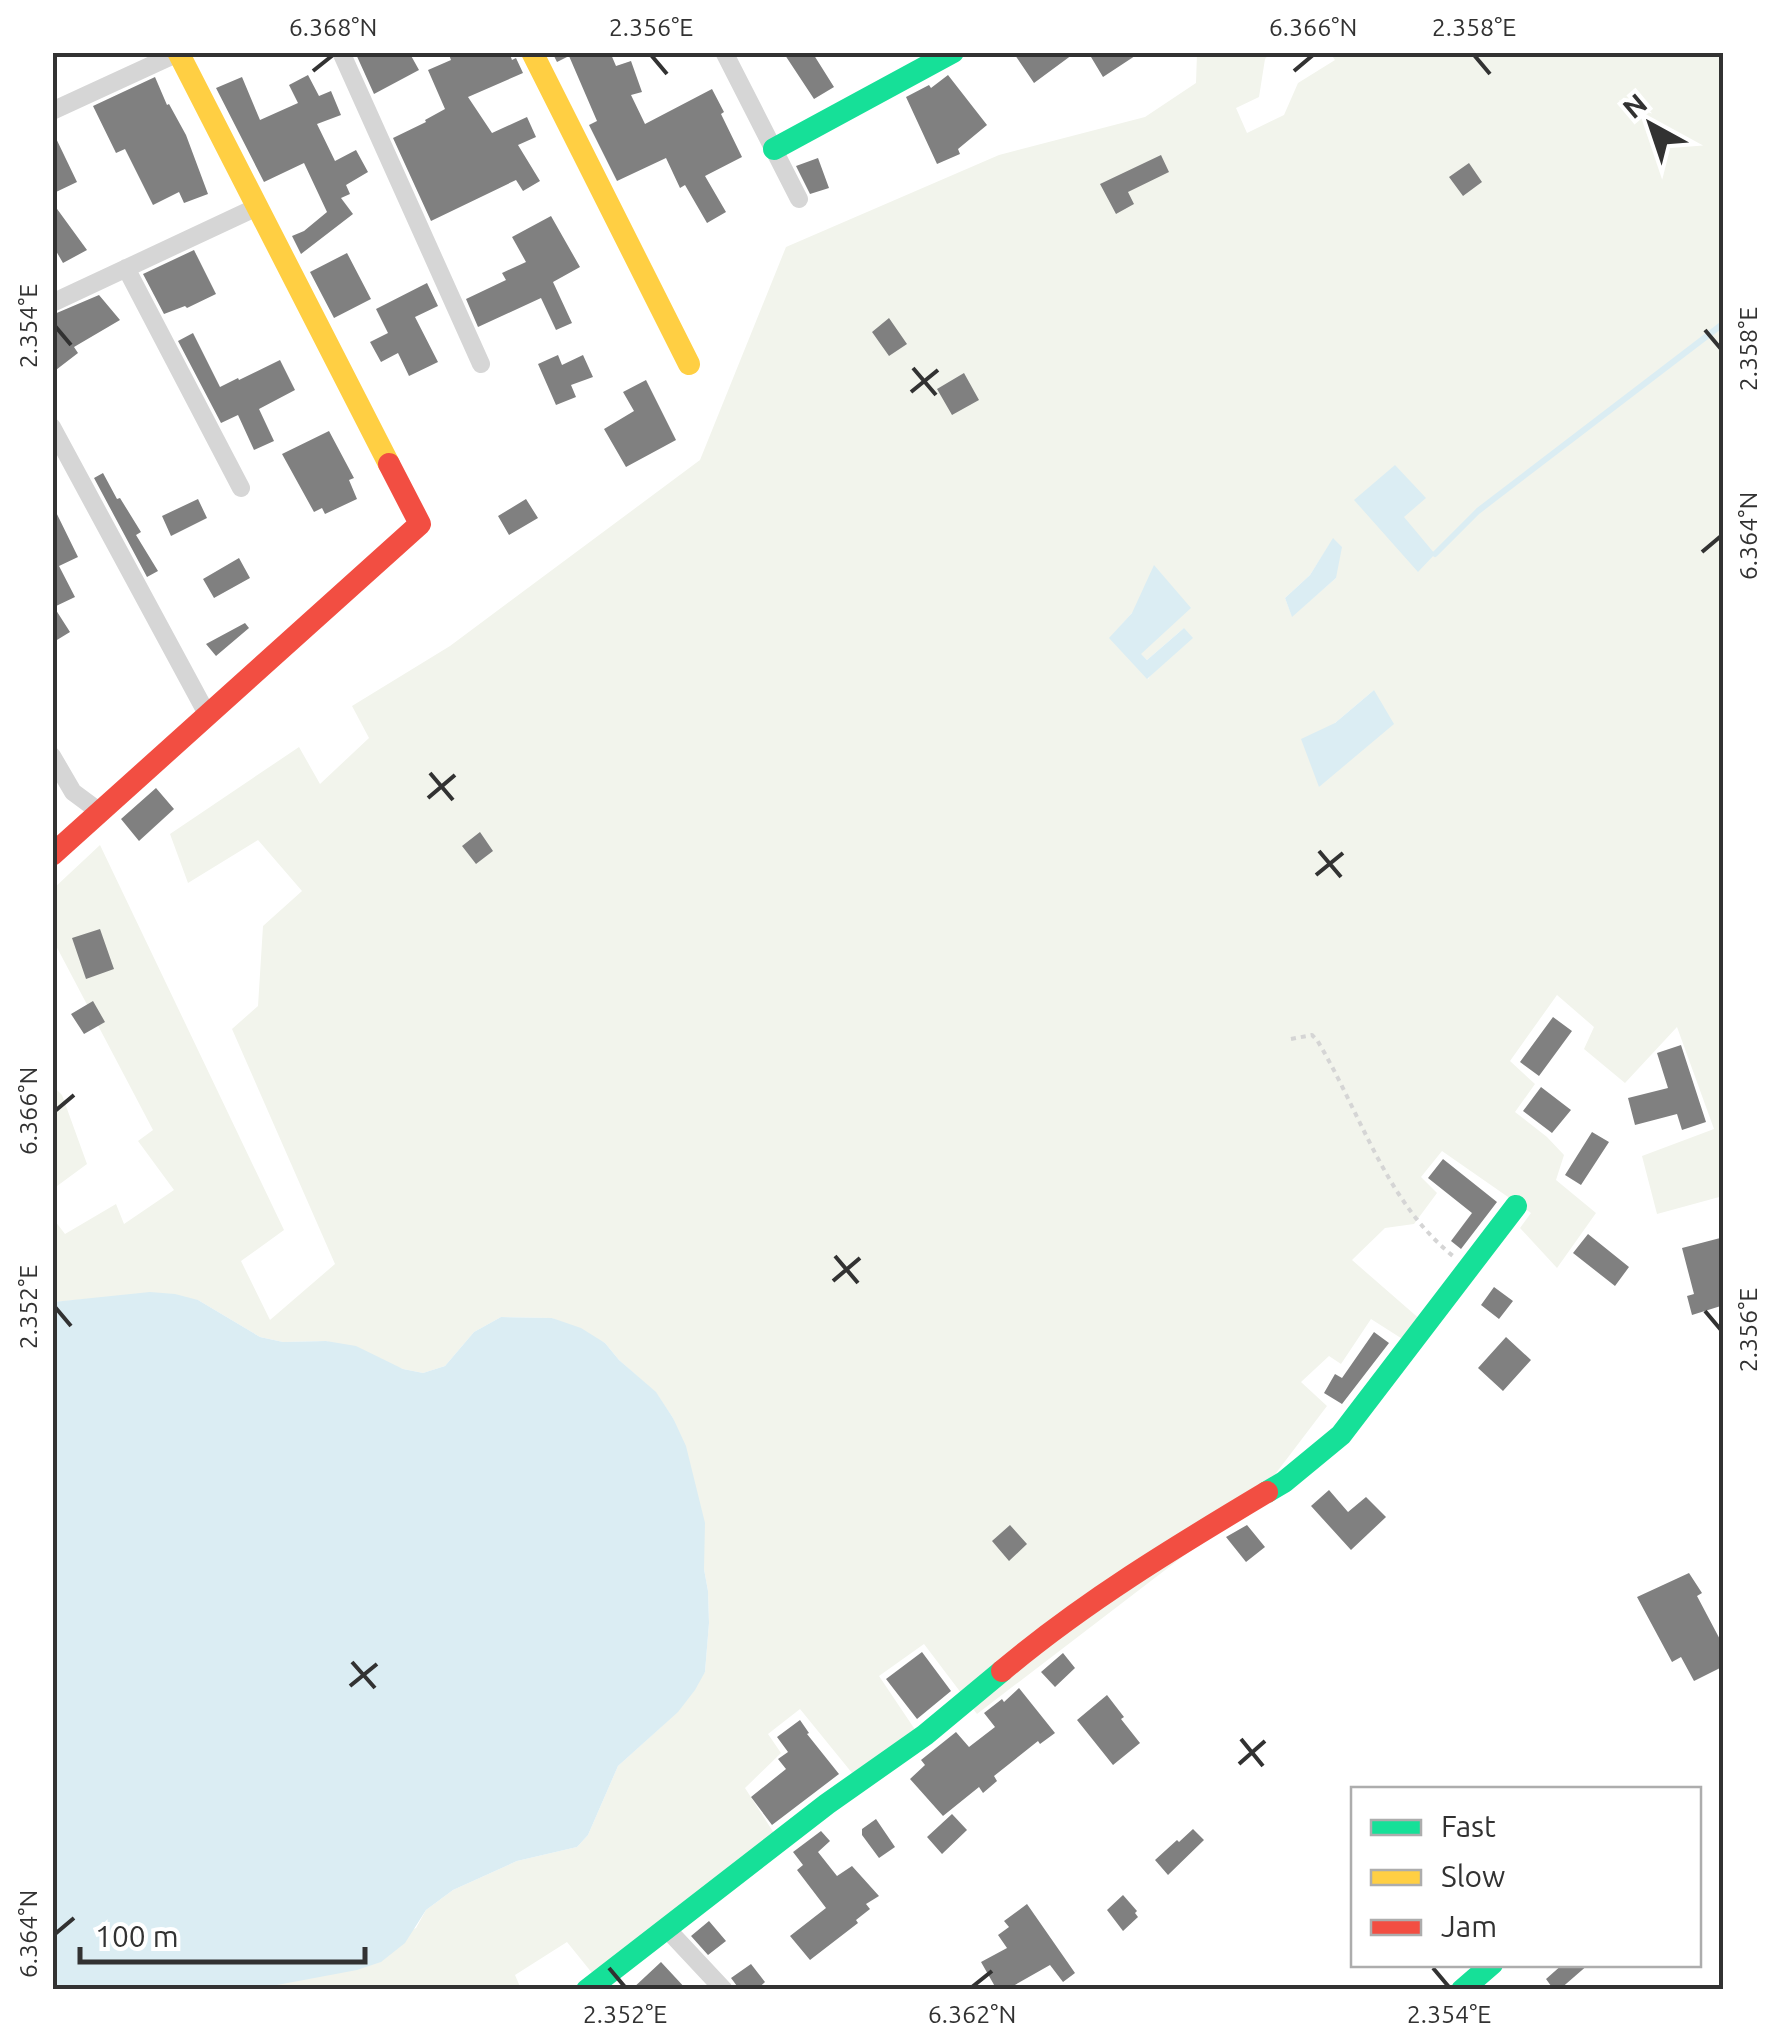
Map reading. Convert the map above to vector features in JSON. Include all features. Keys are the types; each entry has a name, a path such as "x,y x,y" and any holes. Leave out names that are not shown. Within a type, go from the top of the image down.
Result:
{"street":[{"path":"52,111 178,52 420,524 52,854"},
{"path":"341,52 481,364"},
{"path":"532,52 689,364"},
{"path":"724,52 799,199"},
{"path":"774,149 953,52"},
{"path":"52,303 257,207"},
{"path":"126,268 241,488"},
{"path":"52,427 208,714"},
{"path":"52,756 73,792 100,812"},
{"path":"588,1990 827,1804 924,1734 1050,1631 1156,1559 1284,1482 1341,1434 1516,1206"},
{"path":"666,1928 724,1990"},
{"path":"1462,1990 1489,1967"}],"path":[{"path":"1291,1039 1312,1035 1317,1040 1400,1198 1425,1232 1468,1268"}],"shaded area":[{"path":"1197,53 1270,53 1265,59 1259,97 1236,108 1247,133 1284,115 1298,83 1335,60 1330,53 1723,53 1723,1196 1657,1214 1642,1156 1714,1129 1677,1027 1625,1083 1584,1049 1594,1027 1557,995 1510,1061 1535,1084 1515,1112 1564,1155 1556,1180 1596,1213 1557,1268 1520,1228 1531,1213 1442,1151 1421,1177 1437,1193 1414,1224 1385,1228 1352,1260 1422,1321 1404,1340 1371,1319 1341,1364 1329,1356 1301,1382 1327,1406 1254,1502 977,1714 924,1644 879,1676 922,1740 861,1784 800,1709 768,1734 781,1753 745,1788 783,1847 605,1989 567,1942 515,1975 521,1989 265,1989 416,1928 426,1910 453,1890 517,1861 577,1847 588,1835 618,1766 661,1727 705,1672 709,1623 704,1523 673,1418 656,1393 605,1343 552,1318 501,1317 474,1332 445,1366 423,1373 326,1341 283,1342 260,1337 198,1300 126,1296 53,1302 52,1217 65,1234 116,1204 124,1224 174,1190 138,1141 153,1130 53,940 53,889 100,845 284,1230 241,1261 270,1320 335,1264 232,1029 258,1006 263,926 302,891 258,840 188,883 170,834 299,747 320,784 369,738 352,706 450,646 700,460 786,247 999,155 1145,117 1196,83","holes":["1333,539 1336,578 1292,616 1285,598 1310,575","1132,613 1140,654 1147,660 1184,628 1148,679 1110,638","1374,690 1319,787 1335,723"]},
{"path":"1395,465 1426,498 1404,517 1435,554 1418,572 1354,500"},
{"path":"1333,538 1342,547 1336,578 1292,617 1285,598 1310,575"},
{"path":"1154,565 1191,608 1141,654 1147,660 1184,628 1193,638 1147,679 1109,638 1132,613"},
{"path":"1374,690 1394,724 1319,787 1301,739 1335,723"},
{"path":"52,1085 62,1095 87,1164 53,1189"},
{"path":"150,1292 198,1300 260,1337 356,1346 403,1369 423,1373 445,1366 474,1332 501,1317 552,1318 581,1328 605,1343 656,1392 686,1446 705,1523 704,1569 708,1591 705,1672 695,1690 678,1712 618,1766 588,1835 577,1847 517,1861 453,1890 426,1910 405,1943 381,1962 357,1970 265,1989 53,1989 53,1302"}],"building":[{"path":"355,52 409,52 419,70 374,94"},
{"path":"448,52 509,52 512,60 516,58 523,73 468,97 492,133 527,117 536,137 518,145 540,181 523,191 516,180 431,221 393,138 445,109 428,70 451,60"},
{"path":"552,52 610,52 616,66 631,61 642,92 631,95 645,124 712,89 742,157 705,176 726,212 707,223 685,185 680,188 666,158 617,181 589,125 597,121 569,56 557,62"},
{"path":"783,52 812,52 834,87 814,99"},
{"path":"1013,52 1076,52 1034,83"},
{"path":"1088,52 1141,52 1103,77"},
{"path":"308,75 319,96 331,91 341,115 317,124 335,161 356,150 368,172 346,185 350,194 341,198 353,214 301,254 292,236 327,212 304,163 264,182 216,88 242,77 260,120 298,103 289,85"},
{"path":"948,75 987,125 958,149 960,154 937,164 906,97 929,85 931,88"},
{"path":"155,77 186,135 208,194 184,203 179,192 153,205 125,149 116,153 93,106"},
{"path":"52,130 77,182 56,192 52,183"},
{"path":"1161,155 1169,172 1128,192 1134,204 1116,214 1100,184"},
{"path":"818,158 829,188 810,194 796,166"},
{"path":"1469,163 1482,182 1463,196 1449,177"},
{"path":"52,202 87,250 63,263 52,244"},
{"path":"551,216 580,267 553,282 572,323 556,330 541,298 478,327 466,299 506,280 502,273 526,262 512,237"},
{"path":"194,250 216,294 164,314 143,274"},
{"path":"347,253 371,299 334,318 310,272"},
{"path":"427,283 438,306 415,317 438,362 409,376 398,353 381,362 370,342 388,333 376,309"},
{"path":"99,295 120,320 74,347 78,353 52,373 52,315"},
{"path":"889,318 907,344 889,356 872,332"},
{"path":"193,333 220,387 280,360 295,390 259,409 274,441 254,450 238,415 221,423 178,341"},
{"path":"558,355 562,365 583,355 593,377 571,385 576,397 556,405 538,364"},
{"path":"964,373 979,400 952,415 937,389"},
{"path":"646,380 676,440 626,467 604,429 634,411 623,392"},
{"path":"329,431 354,478 349,480 357,499 325,514 322,508 314,512 282,454"},
{"path":"103,473 141,532 136,535 158,571 147,577 94,478"},
{"path":"198,499 207,518 171,536 162,516"},
{"path":"526,499 538,518 509,535 498,516"},
{"path":"52,504 78,557 59,566 75,597 54,607 70,632 52,643"},
{"path":"239,558 250,578 214,598 203,579"},
{"path":"245,623 249,628 216,656 206,644"},
{"path":"156,788 174,809 139,841 121,819"},
{"path":"480,832 493,851 476,864 462,846"},
{"path":"100,929 114,969 86,979 72,938"},
{"path":"93,1001 105,1022 84,1034 71,1014"},
{"path":"1553,1017 1572,1031 1539,1076 1520,1062"},
{"path":"1681,1045 1706,1122 1682,1130 1677,1114 1635,1125 1628,1098 1668,1088 1657,1053"},
{"path":"1541,1087 1571,1110 1552,1133 1523,1111"},
{"path":"1592,1132 1609,1142 1581,1185 1565,1175"},
{"path":"1443,1159 1497,1202 1461,1249 1451,1241 1472,1213 1428,1178"},
{"path":"1588,1234 1629,1267 1615,1286 1573,1253"},
{"path":"1724,1237 1724,1305 1692,1315 1687,1296 1694,1294 1682,1248"},
{"path":"1494,1287 1513,1301 1499,1319 1481,1305"},
{"path":"1374,1332 1389,1343 1342,1404 1324,1393 1335,1374 1342,1378"},
{"path":"1506,1337 1531,1360 1503,1391 1478,1368"},
{"path":"1329,1490 1348,1512 1366,1497 1386,1517 1351,1550 1311,1506"},
{"path":"1010,1525 1027,1544 1009,1561 992,1541"},
{"path":"1247,1525 1265,1547 1246,1562 1226,1537"},
{"path":"1689,1573 1702,1593 1697,1596 1724,1647 1724,1666 1694,1681 1681,1657 1672,1662 1637,1597"},
{"path":"922,1652 951,1691 917,1719 886,1679"},
{"path":"1063,1653 1075,1668 1055,1687 1041,1672"},
{"path":"1019,1688 1055,1733 1040,1744 1038,1741 994,1776 997,1781 983,1793 979,1787 943,1816 910,1779 925,1765 921,1760 956,1732 969,1747 995,1727 984,1713"},
{"path":"1107,1695 1140,1743 1113,1765 1077,1720"},
{"path":"800,1720 839,1774 772,1825 751,1797 786,1769 778,1759 788,1752 777,1737"},
{"path":"952,1814 967,1830 942,1854 927,1837"},
{"path":"876,1819 895,1847 879,1858 862,1835 862,1829"},
{"path":"1193,1829 1204,1840 1168,1875 1155,1860"},
{"path":"821,1831 830,1841 818,1852 837,1876 852,1866 879,1896 866,1904 870,1909 856,1920 858,1923 810,1960 790,1936 826,1908 797,1870 803,1865 793,1852"},
{"path":"1123,1895 1138,1917 1123,1931 1107,1910"},
{"path":"1027,1904 1075,1973 1063,1982 1050,1965 1006,1990 997,1990 981,1962 1007,1948 998,1935 1009,1927 1004,1921"},
{"path":"709,1921 726,1941 708,1955 691,1936"},
{"path":"661,1962 687,1990 631,1990"},
{"path":"751,1964 765,1982 756,1990 740,1990 731,1978"},
{"path":"1560,1967 1586,1967 1559,1990 1554,1990 1546,1979"}],"waterway":[{"path":"1435,554 1478,511 1724,323"}],"traffic: fast":[{"path":"774,149 953,52"},
{"path":"1267,1492 1341,1435 1516,1206"},
{"path":"587,1990 827,1804 925,1735 1002,1671"},
{"path":"1462,1990 1489,1967"}],"traffic: slow":[{"path":"178,52 389,464"},
{"path":"532,52 689,364"}],"traffic: jam":[{"path":"52,855 420,524 389,464"},
{"path":"1002,1671 1098,1599 1267,1492"}]}
